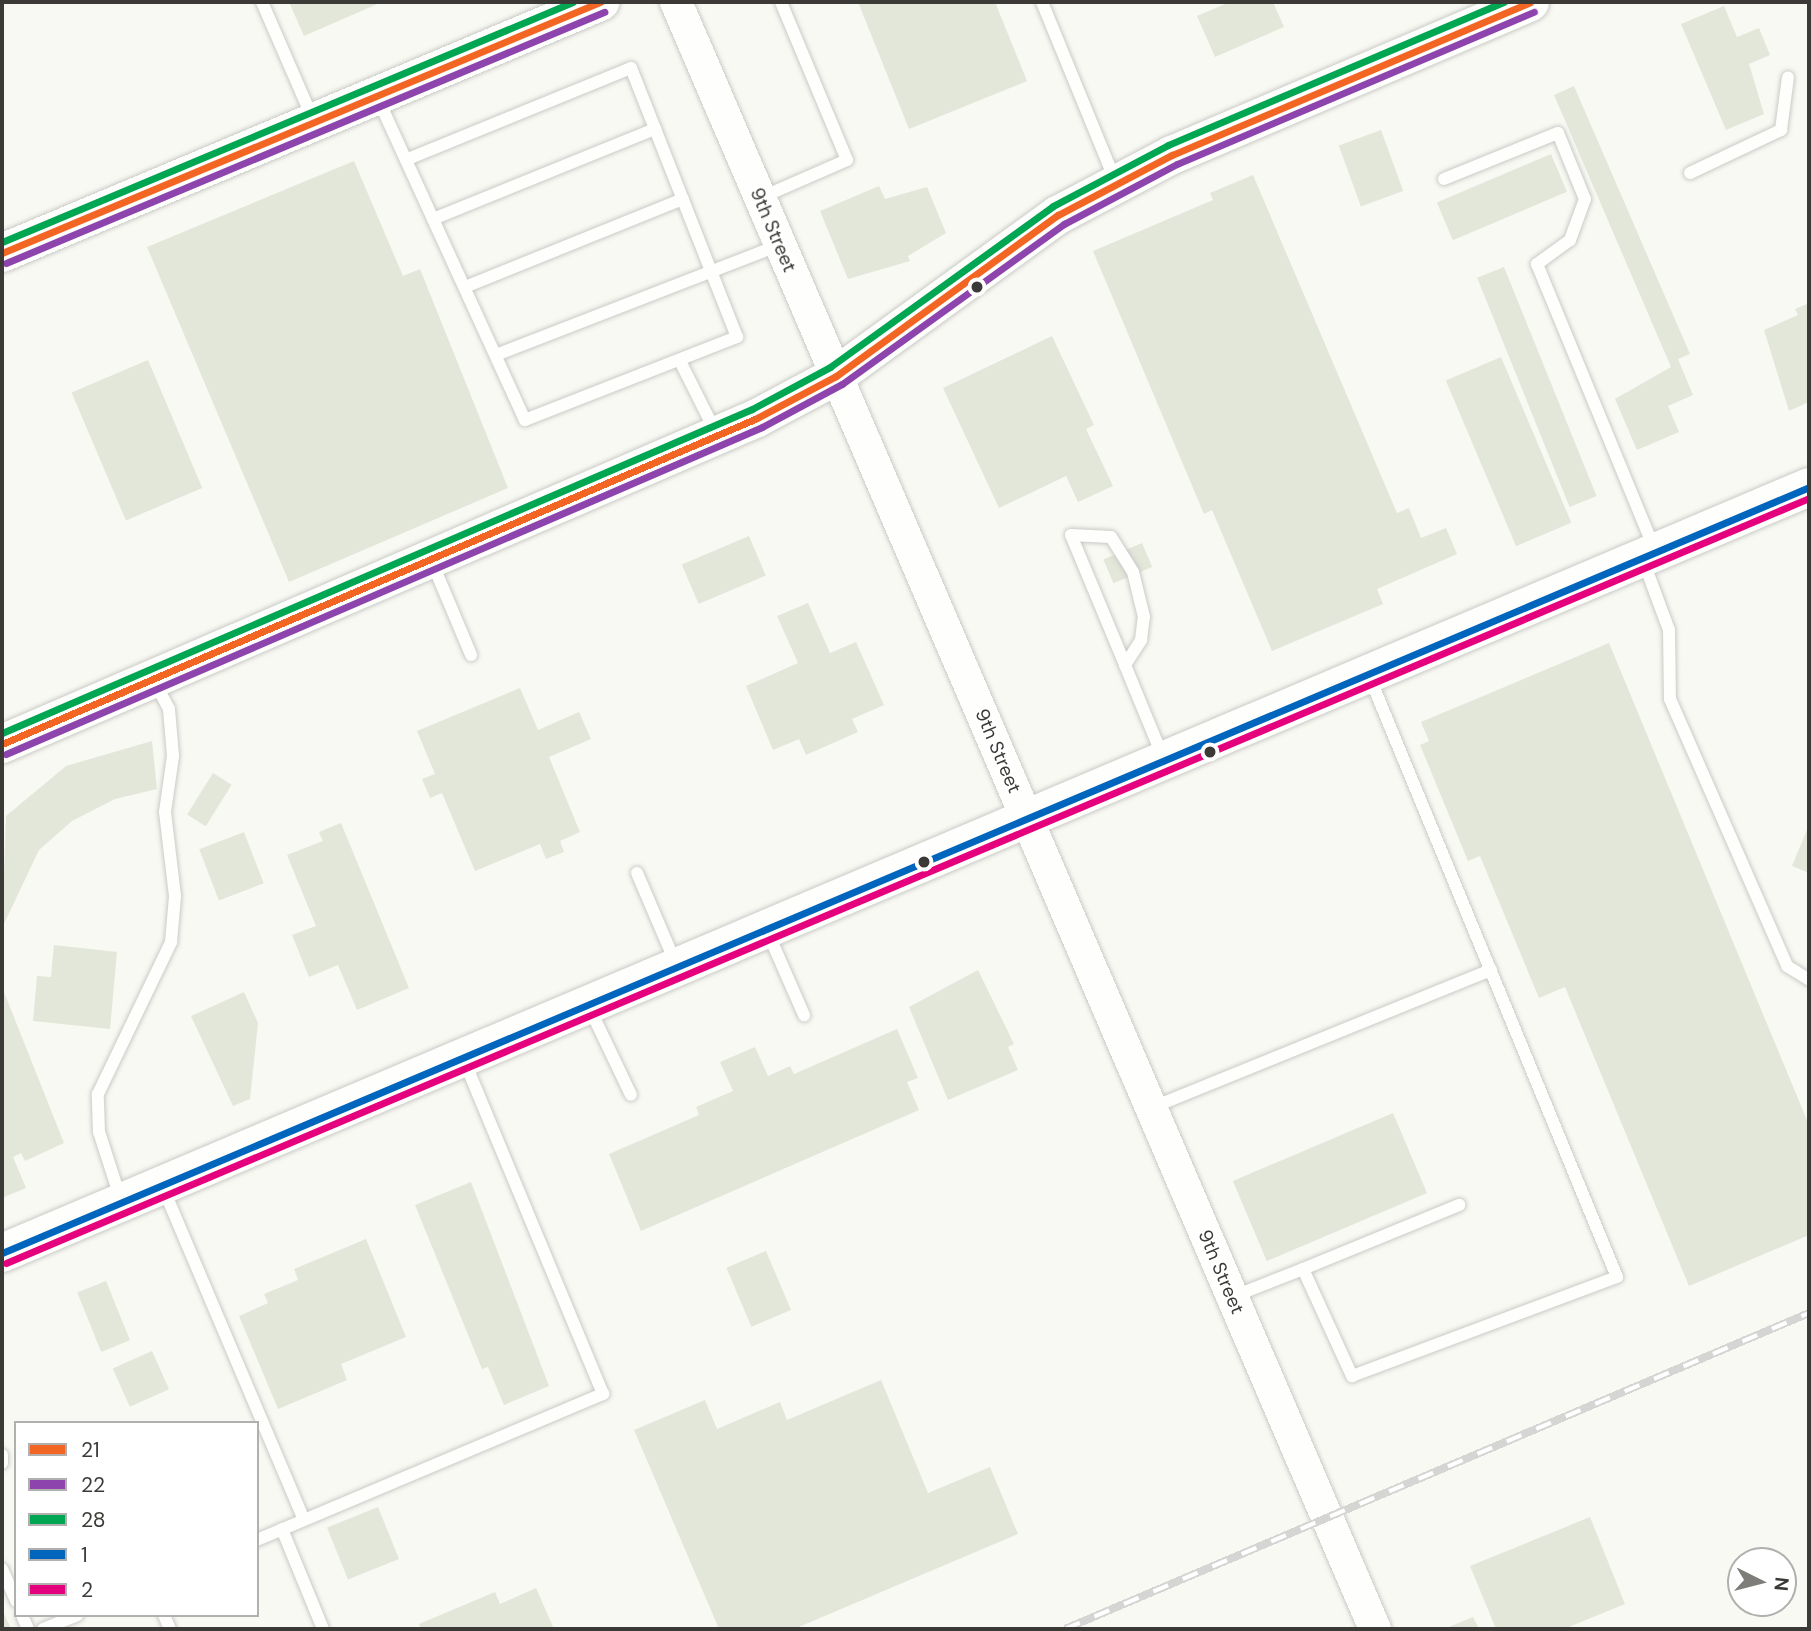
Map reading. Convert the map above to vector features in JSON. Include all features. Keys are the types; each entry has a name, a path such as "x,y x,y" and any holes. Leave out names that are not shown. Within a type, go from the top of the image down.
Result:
{"main road":[{"path":"2,253 600,2"},
{"path":"2,744 717,436 836,376 1058,215 1117,184 1526,3"},
{"path":"2,1253 1809,487"}],"street":[{"name":"9th Street","path":"676,2 1375,1629"}],"lane":[{"path":"262,2 314,122"},
{"path":"760,198 847,160 781,2"},
{"path":"1042,2 1117,184"},
{"path":"376,96 525,420 737,337 631,68 406,160"},
{"path":"1690,173 1781,130 1788,76"},
{"path":"433,219 655,129"},
{"path":"1444,179 1558,133 1585,199 1570,240 1538,264 1649,555 1668,630 1670,699 1787,966 1809,980"},
{"path":"465,287 682,199"},
{"path":"496,355 780,245"},
{"path":"680,361 717,436"},
{"path":"1125,666 1141,640 1144,617 1133,572 1111,537 1071,534 1125,666 1165,760"},
{"path":"432,561 471,655"},
{"path":"1303,1269 1352,1376 1617,1277 1368,674"},
{"path":"122,1203 99,1132 97,1094 171,942 175,896 165,812 173,755 169,709 153,680"},
{"path":"637,873 677,967"},
{"path":"767,929 804,1015"},
{"path":"1151,1108 1491,970"},
{"path":"588,1005 631,1095"},
{"path":"259,1539 603,1394 463,1059"},
{"path":"163,1186 304,1520"},
{"path":"1232,1297 1459,1205"},
{"path":"2,1455 2,1463"},
{"path":"282,1529 323,1629"},
{"path":"2,1569 14,1596"},
{"path":"43,1629 72,1617"}],"building":[{"path":"289,2 382,2 304,36"},
{"path":"858,2 995,2 1027,81 909,129"},
{"path":"1230,2 1273,2 1284,27 1215,57 1197,16"},
{"path":"1724,6 1737,37 1759,28 1770,55 1749,64 1764,114 1726,130 1681,24"},
{"path":"1574,86 1690,354 1678,359 1693,395 1668,406 1679,432 1637,450 1615,399 1671,367 1554,95"},
{"path":"1381,130 1403,191 1361,206 1339,145"},
{"path":"1551,154 1567,192 1453,240 1437,202"},
{"path":"354,161 403,276 420,269 508,488 289,582 147,247"},
{"path":"1253,175 1397,513 1409,508 1421,538 1446,528 1457,554 1377,589 1383,604 1272,651 1212,510 1204,514 1093,251 1213,200 1210,193"},
{"path":"879,186 885,199 927,187 946,233 908,256 910,261 848,279 820,211"},
{"path":"1504,267 1597,496 1570,507 1477,278"},
{"path":"1809,303 1809,402 1789,411 1764,330 1798,315 1795,309"},
{"path":"1052,336 1094,425 1086,429 1113,486 1078,502 1066,476 999,508 943,388"},
{"path":"1501,357 1571,523 1516,546 1446,380"},
{"path":"148,360 202,488 126,520 72,392"},
{"path":"749,536 766,576 699,604 682,565"},
{"path":"1142,543 1152,567 1113,583 1103,559"},
{"path":"808,603 830,653 856,642 884,705 852,719 858,732 806,755 799,739 773,750 746,686 798,663 777,616"},
{"path":"1609,643 1809,1125 1809,1235 1689,1286 1565,987 1539,998 1480,856 1468,861 1420,745 1429,741 1421,722"},
{"path":"520,688 538,730 579,712 591,739 549,757 580,832 560,841 564,852 546,859 540,844 475,871 442,793 430,798 422,779 435,774 417,731"},
{"path":"152,741 157,789 115,799 72,821 39,850 2,928 6,816 66,766"},
{"path":"213,773 232,785 206,826 187,815"},
{"path":"341,823 409,988 357,1010 338,965 309,977 292,935 316,926 287,855 323,841 319,832"},
{"path":"1809,825 1809,873 1792,866"},
{"path":"244,832 264,883 219,901 199,849"},
{"path":"54,945 117,952 110,1029 33,1021 37,976 51,977"},
{"path":"978,970 1014,1044 1008,1047 1018,1070 948,1100 909,1007"},
{"path":"2,987 64,1143 25,1161 21,1153 13,1157 26,1188 2,1198"},
{"path":"244,992 258,1023 250,1099 233,1106 191,1016"},
{"path":"897,1029 918,1078 907,1082 919,1110 641,1231 609,1154 699,1115 696,1107 733,1091 720,1062 755,1047 768,1076 790,1066 794,1074"},
{"path":"1393,1113 1427,1193 1267,1261 1233,1181"},
{"path":"471,1182 549,1386 504,1405 488,1367 482,1369 415,1205"},
{"path":"366,1239 406,1337 341,1364 347,1380 278,1409 239,1316 268,1303 264,1294 298,1280 294,1269"},
{"path":"766,1251 791,1310 751,1327 726,1268"},
{"path":"106,1281 130,1340 101,1352 77,1293"},
{"path":"152,1351 169,1389 130,1407 113,1368"},
{"path":"881,1380 928,1493 990,1467 1018,1534 794,1629 719,1629 634,1430 705,1400 717,1429 780,1402 787,1420"},
{"path":"378,1507 399,1559 348,1580 327,1528"},
{"path":"1590,1517 1625,1604 1564,1629 1496,1629 1470,1566"},
{"path":"536,1588 554,1629 421,1629 419,1624 495,1592 500,1604"},
{"path":"2,1609 11,1629 2,1629"},
{"path":"1473,1617 1479,1629 1444,1629"}],"railway":[{"path":"1065,1629 1809,1313"}],"transit line":[{"name":"28","path":"2,242 573,2"},
{"name":"21","path":"2,253 600,2"},
{"name":"28","path":"2,733 752,409 830,367 1053,206 1168,145 1504,2"},
{"name":"21","path":"2,744 757,418 836,376 1058,215 1172,155 1530,2"},
{"name":"22","path":"6,263 604,12"},
{"name":"22","path":"6,754 762,427 842,384 1064,224 1177,164 1534,12"},
{"name":"1","path":"2,1253 1809,487"},
{"name":"2","path":"6,1263 1809,498"}]}
